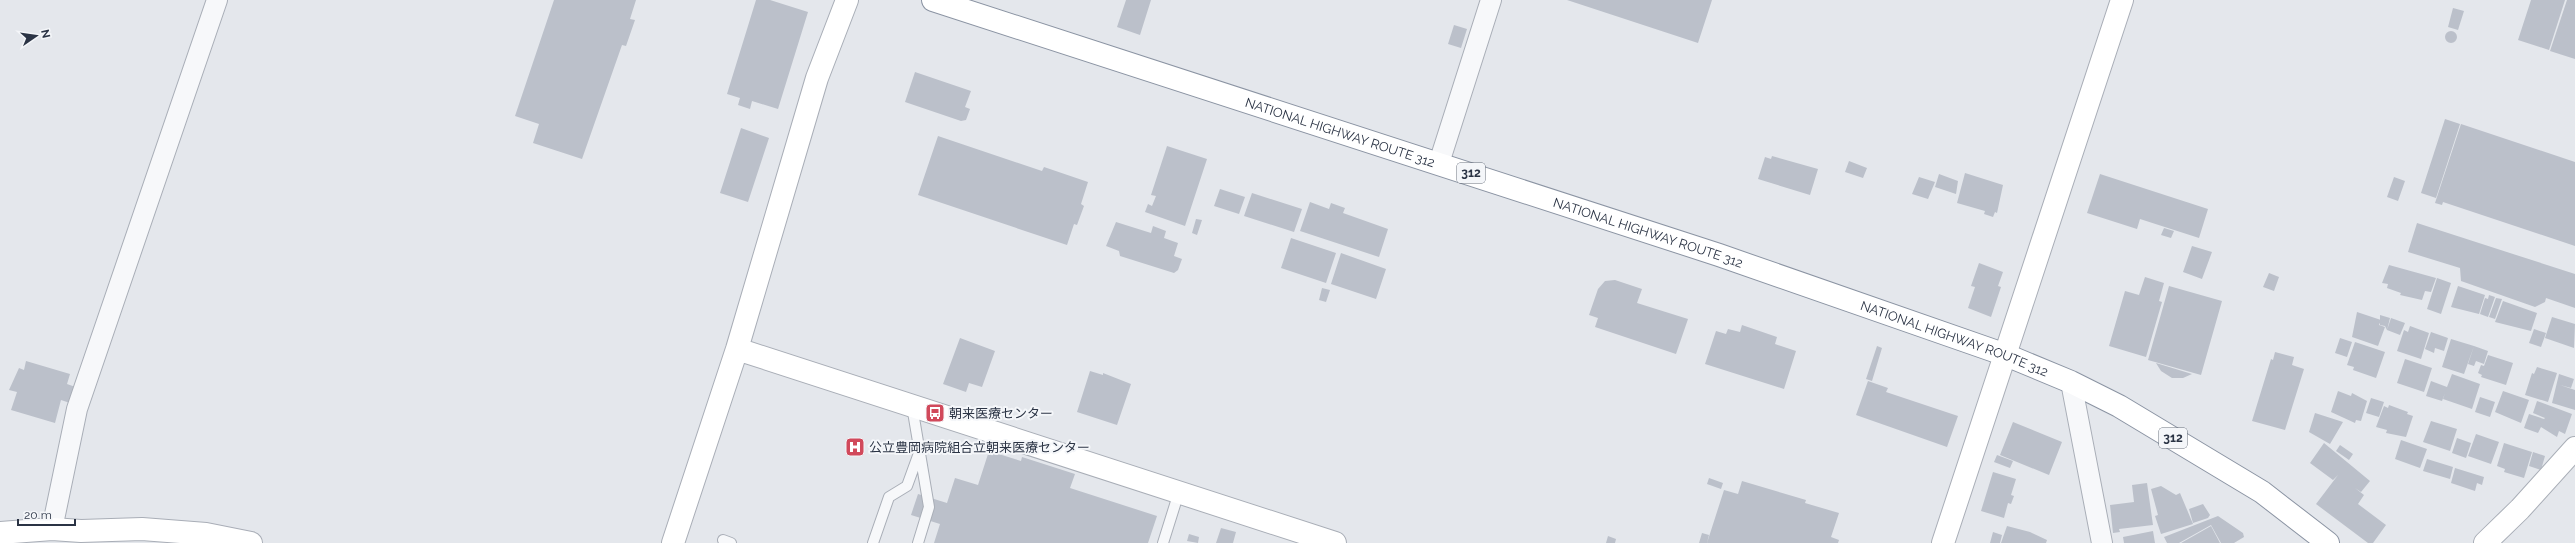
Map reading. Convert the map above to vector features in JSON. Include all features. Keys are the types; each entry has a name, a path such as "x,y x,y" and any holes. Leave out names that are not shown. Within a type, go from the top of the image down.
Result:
{"main road":[{"path":"673,543 737,349 817,78 847,0"},
{"name":"NATIONAL HIGHWAY ROUTE 312","path":"933,0 1712,253 2006,355 2071,382 2119,406 2262,492 2328,543"},
{"path":"1943,543 2122,0"},
{"path":"737,349 1335,543"},
{"path":"2485,543 2520,509 2575,448"},
{"path":"7,536 52,529 81,531 142,529 206,534 251,543"}],"street":[{"path":"52,529 77,410 217,0"},
{"path":"1438,163 1491,0"},
{"path":"2071,382 2102,543"}],"lane":[{"path":"912,406 929,507 918,543"},
{"path":"873,543 890,496 907,486 920,451"},
{"path":"1163,543 1179,492"}],"building":[{"path":"554,0 636,0 630,19 635,20 626,46 622,45 582,159 533,143 539,124 515,116"},
{"path":"756,0 770,0 808,12 778,109 752,101 750,109 738,105 740,98 727,94"},
{"path":"1126,0 1151,0 1140,35 1117,27"},
{"path":"1567,0 1712,0 1698,43"},
{"path":"2531,0 2565,0 2549,50 2518,40"},
{"path":"2567,0 2575,0 2575,59 2550,51"},
{"path":"2453,8 2464,11 2458,30 2448,27"},
{"path":"1454,25 1467,29 1461,48 1448,44"},
{"path":"2449,31 2453,31 2457,37 2453,43 2449,43 2445,39 2445,35"},
{"path":"915,72 971,91 965,107 970,109 966,120 961,121 905,102"},
{"path":"2445,119 2460,124 2436,198 2421,193"},
{"path":"2461,124 2575,162 2575,246 2443,202 2442,205 2435,203"},
{"path":"741,128 769,138 748,202 720,193"},
{"path":"938,136 1042,171 1044,167 1088,182 1081,204 1084,206 1077,225 1074,224 1067,245 918,195"},
{"path":"1167,146 1207,159 1185,226 1145,212 1148,204 1152,206 1156,196 1151,195"},
{"path":"1772,156 1818,169 1810,195 1758,179 1765,157 1771,159"},
{"path":"1849,161 1867,168 1863,178 1845,172"},
{"path":"1965,173 2003,185 1997,213 1995,212 1993,217 1984,214 1985,211 1957,203"},
{"path":"1939,174 1958,181 1956,194 1935,187"},
{"path":"2100,174 2208,209 2199,238 2140,219 2137,229 2087,213"},
{"path":"1919,177 1935,182 1928,199 1912,194"},
{"path":"2394,177 2405,181 2398,201 2387,197"},
{"path":"1220,189 1245,197 1239,214 1214,206"},
{"path":"1252,193 1302,209 1294,232 1244,216"},
{"path":"1310,202 1329,209 1331,203 1345,208 1343,213 1388,229 1379,257 1300,231"},
{"path":"1196,219 1202,220 1197,235 1192,233"},
{"path":"1116,222 1151,233 1153,226 1166,231 1164,238 1178,243 1174,256 1182,259 1178,270 1174,273 1120,256 1119,251 1106,246"},
{"path":"2417,223 2575,274 2575,308 2546,298 2545,302 2535,307 2461,281 2460,268 2408,252"},
{"path":"2164,228 2174,231 2171,238 2161,235"},
{"path":"1291,238 1336,253 1326,283 1281,268"},
{"path":"2192,246 2212,252 2202,279 2183,272"},
{"path":"1341,253 1386,269 1376,299 1331,284"},
{"path":"1979,263 2003,272 1998,286 2001,287 1991,317 1968,308 1975,287 1971,286"},
{"path":"2389,265 2436,278 2431,292 2425,291 2422,300 2400,295 2401,293 2387,288 2388,284 2382,283"},
{"path":"2269,273 2279,277 2274,291 2263,287"},
{"path":"2145,277 2164,283 2159,301 2162,302 2146,357 2109,346 2125,291 2139,295"},
{"path":"2437,278 2451,283 2441,314 2427,309"},
{"path":"1615,280 1642,289 1637,303 1688,319 1676,354 1595,327 1598,318 1589,315 1598,289 1605,281"},
{"path":"2169,286 2222,301 2201,375 2148,360"},
{"path":"2458,286 2485,295 2479,314 2451,307"},
{"path":"1322,288 1330,290 1326,302 1319,300"},
{"path":"2489,295 2495,297 2488,317 2480,314 2485,298 2488,299"},
{"path":"2496,298 2502,299 2495,319 2489,317"},
{"path":"2503,301 2537,313 2531,331 2495,322"},
{"path":"2357,312 2381,320 2379,325 2385,327 2378,346 2352,337"},
{"path":"2380,315 2390,318 2387,330 2385,326 2380,325"},
{"path":"2552,317 2575,324 2574,348 2545,338"},
{"path":"2391,318 2405,323 2400,335 2387,330"},
{"path":"1742,325 1777,337 1775,344 1796,351 1784,389 1705,364 1716,331 1726,334 1728,329 1740,332"},
{"path":"2410,326 2429,333 2421,359 2397,351 2404,330 2408,332"},
{"path":"2534,329 2546,333 2541,347 2529,343"},
{"path":"2431,332 2448,338 2444,351 2435,348 2434,353 2425,349"},
{"path":"960,338 995,351 982,387 969,383 966,392 943,384"},
{"path":"2340,338 2352,342 2347,357 2335,353"},
{"path":"2451,339 2474,346 2464,374 2442,367"},
{"path":"2355,342 2385,352 2376,378 2353,370 2354,367 2347,365"},
{"path":"1877,346 1882,348 1872,381 1866,379"},
{"path":"2474,346 2488,351 2484,364 2476,361 2474,366 2468,364"},
{"path":"2275,352 2294,357 2292,365 2304,369 2285,430 2252,421 2271,359 2273,360"},
{"path":"2488,355 2513,363 2506,385 2481,377 2482,375 2478,373 2481,365 2484,366"},
{"path":"2405,359 2432,368 2424,392 2397,383"},
{"path":"26,361 70,374 67,384 81,389 76,405 61,400 55,423 11,410 17,392 9,390 19,368 24,370"},
{"path":"2156,363 2192,374 2183,378 2172,378 2161,371"},
{"path":"2537,367 2557,373 2548,402 2525,395 2532,373 2534,374"},
{"path":"1090,371 1103,375 1103,373 1131,384 1117,425 1077,412"},
{"path":"2452,374 2480,384 2472,409 2443,399 2445,393 2442,401 2426,396 2431,381 2447,387"},
{"path":"2559,374 2574,379 2571,388 2560,385 2575,390 2575,410 2552,403"},
{"path":"1868,381 1888,388 1886,392 1958,416 1947,447 1856,415"},
{"path":"2338,391 2351,396 2352,393 2367,401 2361,421 2356,420 2355,423 2331,412"},
{"path":"2503,391 2529,400 2521,423 2495,412"},
{"path":"2480,397 2495,402 2490,417 2475,412"},
{"path":"2371,398 2384,402 2379,417 2366,413"},
{"path":"2537,401 2572,414 2565,434 2559,431 2557,437 2541,427 2538,433 2524,428 2529,414 2544,419 2545,418 2533,413"},
{"path":"2389,405 2408,412 2407,414 2413,416 2406,437 2386,433 2387,430 2376,427 2384,406 2388,408"},
{"path":"2315,413 2343,422 2330,444 2309,432"},
{"path":"2431,421 2457,429 2450,451 2423,442"},
{"path":"2013,422 2062,442 2049,475 2000,455"},
{"path":"2476,434 2499,442 2491,464 2468,456"},
{"path":"2457,438 2471,443 2466,458 2452,453"},
{"path":"2401,440 2427,449 2420,468 2395,459"},
{"path":"2324,443 2370,481 2361,492 2355,488 2364,495 2358,504 2386,525 2373,543 2368,543 2316,504 2338,475 2333,480 2310,463"},
{"path":"2504,443 2532,452 2524,478 2504,472 2505,469 2497,466"},
{"path":"2340,445 2353,454 2349,460 2336,451"},
{"path":"989,451 1021,461 1022,457 1075,474 1070,488 1157,516 1148,543 934,543 940,524 911,515 918,494 947,503 955,478 978,485"},
{"path":"2533,452 2545,456 2541,470 2529,466"},
{"path":"1997,455 2013,461 2010,468 1994,462"},
{"path":"2427,459 2453,467 2450,479 2423,471"},
{"path":"2455,468 2484,477 2482,485 2477,483 2475,491 2451,483"},
{"path":"1993,472 2016,479 2011,495 2014,496 2011,504 2008,503 2004,518 1981,511"},
{"path":"1709,478 1723,483 1721,489 1707,484"},
{"path":"1742,481 1806,500 1805,503 1839,513 1831,537 1839,540 1838,543 1707,543 1724,490 1738,494"},
{"path":"2147,483 2153,525 2119,529 2120,532 2113,533 2110,505 2134,502 2132,485"},
{"path":"2161,486 2176,495 2180,493 2193,524 2161,534 2155,516 2158,515 2151,489"},
{"path":"2203,504 2210,515 2208,518 2193,523 2189,509"},
{"path":"2218,516 2243,533 2244,537 2234,543 2221,543 2211,525 2179,543 2167,543 2164,537"},
{"path":"2007,526 2030,532 2047,540 2046,543 2001,543"},
{"path":"2211,526 2220,543 2181,543"},
{"path":"1221,528 1236,532 1233,543 1216,543"},
{"path":"2153,531 2155,543 2124,543 2123,537"},
{"path":"1993,532 2002,535 2000,543 1990,543"},
{"path":"1702,533 1709,535 1707,543 1699,543"},
{"path":"1189,534 1199,537 1198,543 1187,541"},
{"path":"1608,536 1616,539 1615,543 1606,543"}],"place":[{"name":"朝来医療センター","path":"935,413"},
{"name":"公立豊岡病院組合立朝来医療センター","path":"855,447"}]}
